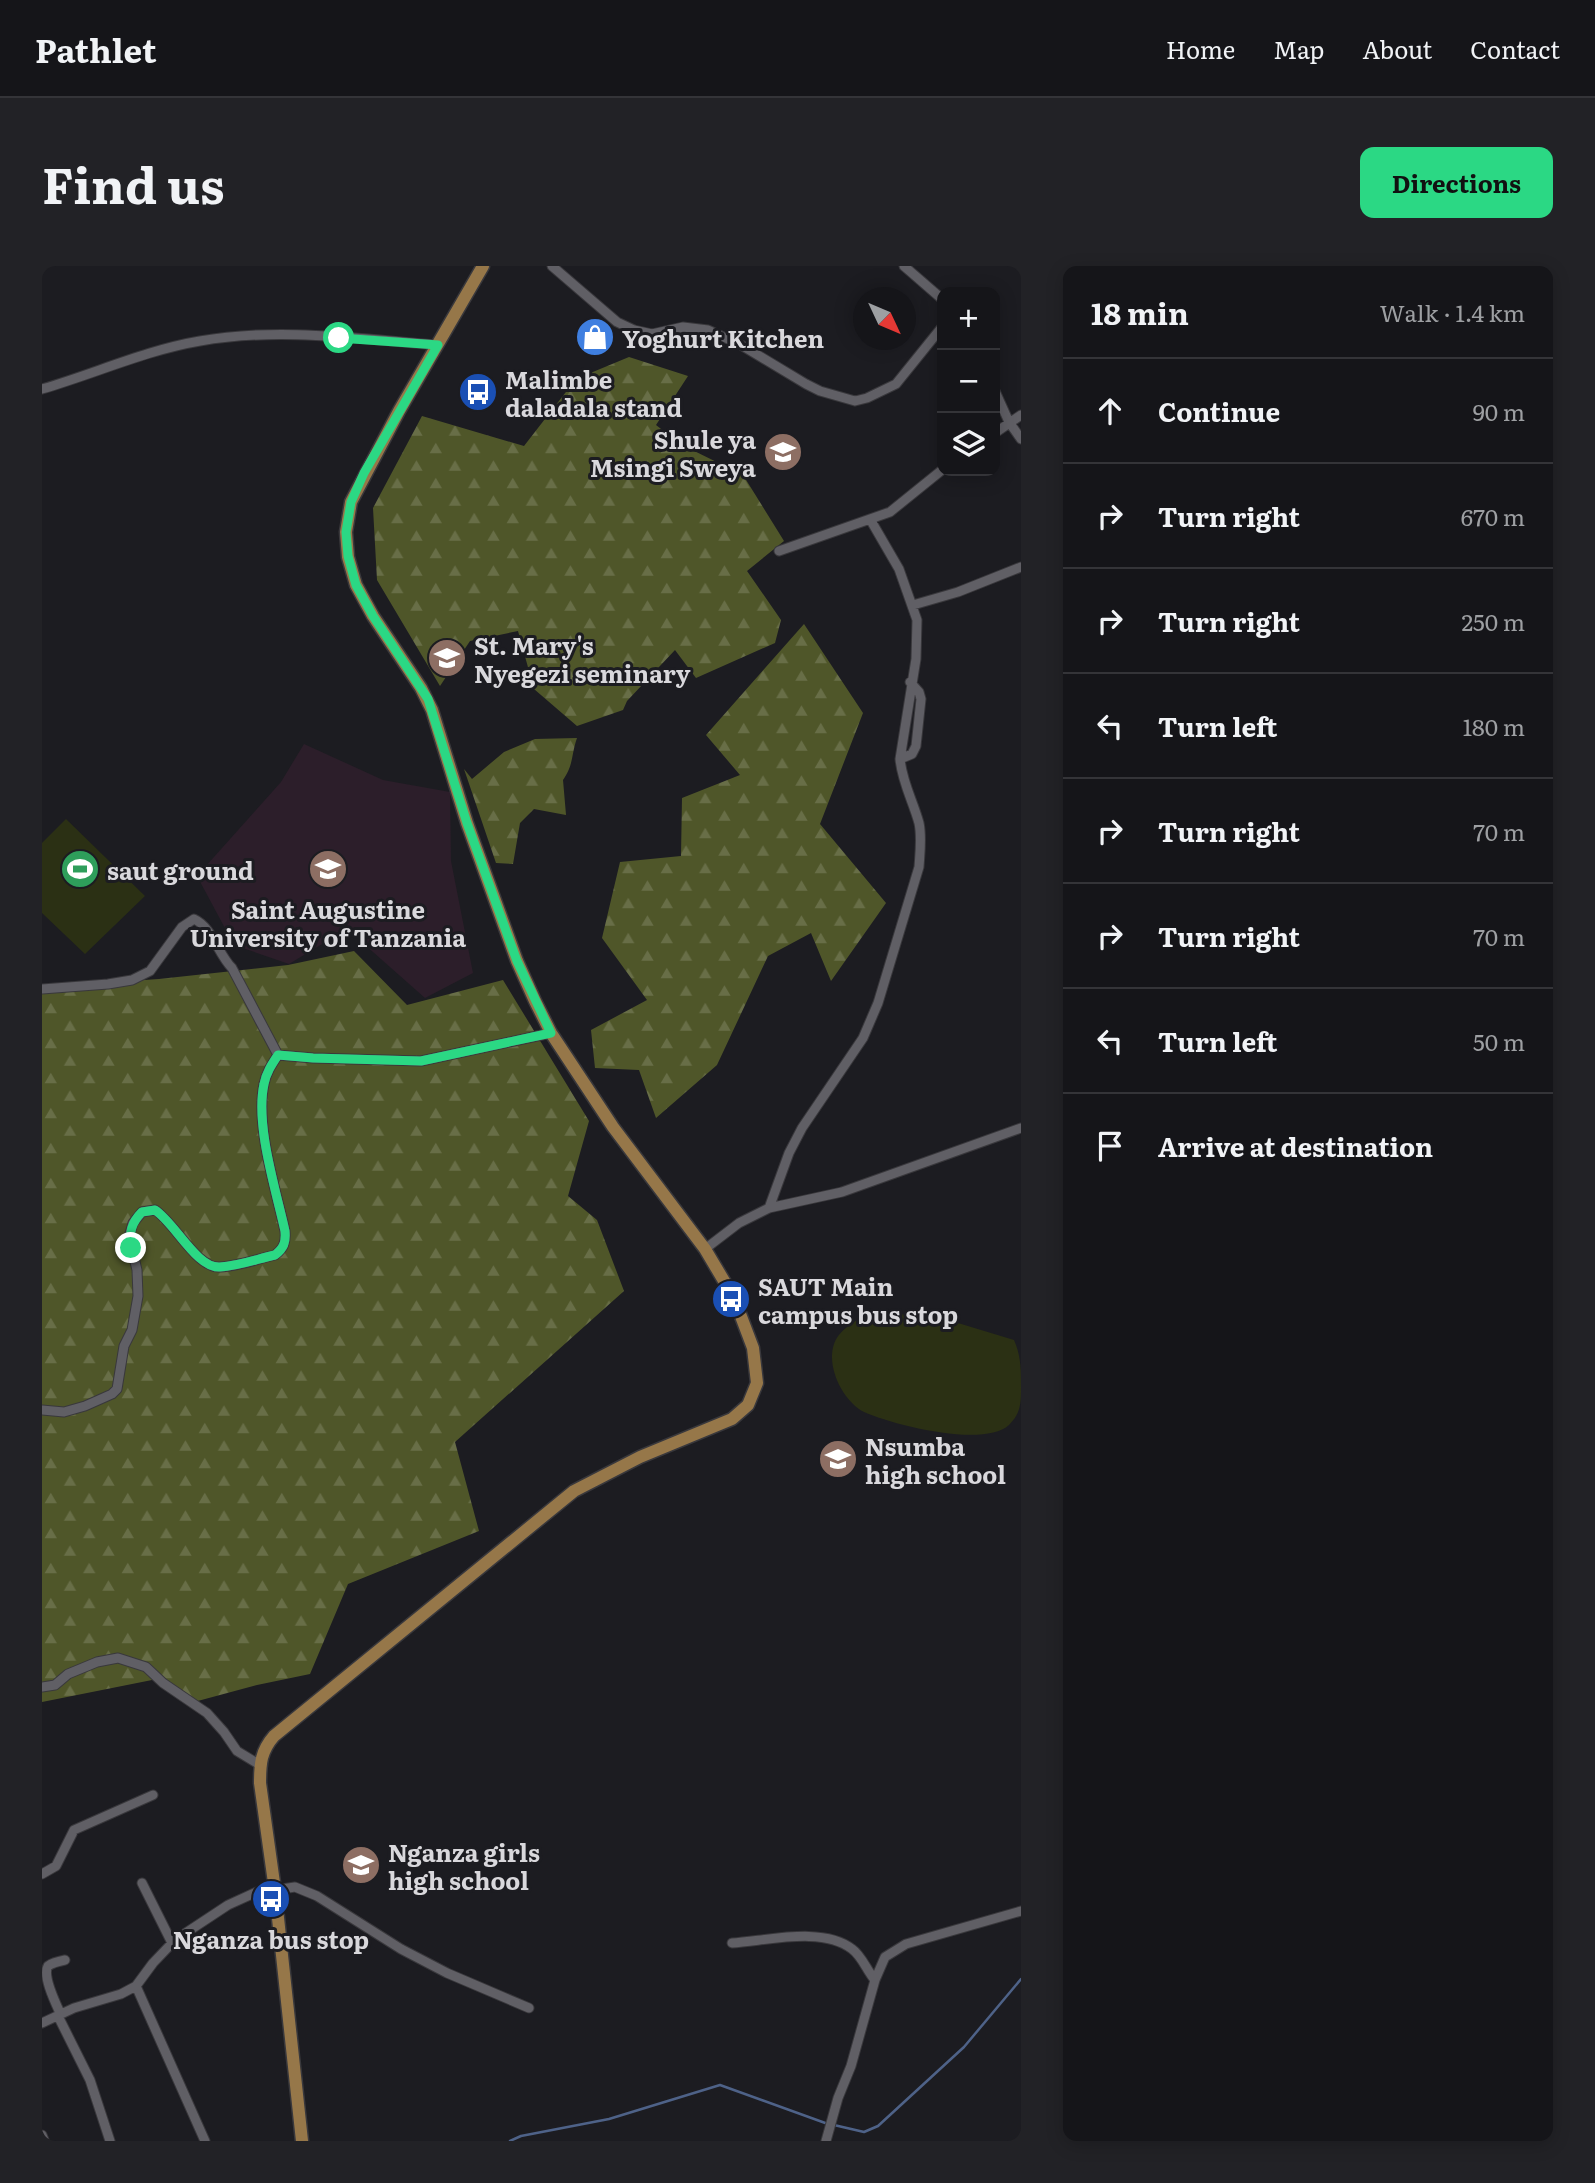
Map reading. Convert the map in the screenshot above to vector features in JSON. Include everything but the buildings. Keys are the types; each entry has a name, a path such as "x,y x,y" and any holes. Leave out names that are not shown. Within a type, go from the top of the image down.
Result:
{"main road":[{"path":"302,2141 260,1765 265,1746 574,1491 640,1457 721,1425 741,1414 754,1395 757,1384 753,1348 740,1311 705,1249 612,1127 551,1033 517,961 467,823 428,699 373,616 356,585 348,556 346,532 351,502 387,432 483,266"}],"street":[{"path":"552,266 617,322 634,330 652,334 683,327 708,330 741,345 806,384 855,401 896,384 937,333"},
{"path":"904,266 937,295"},
{"path":"42,389 164,349 252,334 438,345"},
{"path":"1000,402 1021,439"},
{"path":"1000,429 1021,415"},
{"path":"779,551 890,512 937,474"},
{"path":"881,537 881,529 890,512"},
{"path":"769,1208 785,1162 802,1128 863,1038 878,1003 919,867 919,823 901,771 900,759 918,637 917,620 899,569 870,519"},
{"path":"913,605 958,592 1021,567"},
{"path":"900,759 908,758 915,751 921,699 911,682"},
{"path":"902,743 917,727"},
{"path":"42,989 132,980 150,971 182,927 194,919 204,926 232,968 278,1055"},
{"path":"278,1055 421,1061 551,1033"},
{"path":"42,1410 64,1412 94,1402 117,1389 124,1346 132,1330 138,1296 137,1270 129,1237 133,1223 142,1212 155,1210 166,1216 199,1258 218,1268 275,1255 282,1249 286,1241 285,1231 265,1137 261,1103 269,1068 278,1055"},
{"path":"705,1249 739,1223 769,1208 842,1192 1021,1128"},
{"path":"42,1687 55,1685 68,1674 97,1662 118,1658 146,1667 163,1683 207,1713 237,1751 260,1765"},
{"path":"42,1874 56,1866 74,1830 153,1795"},
{"path":"142,1883 172,1943"},
{"path":"42,2023 136,1986 172,1943 228,1905 274,1887 295,1888 317,1896 401,1949 447,1973 529,2008"},
{"path":"826,2141 875,1980 885,1956 906,1944 1021,1911"},
{"path":"732,1943 783,1936 808,1936 836,1942 855,1951 875,1980"},
{"path":"65,1960 49,1965 45,1979 90,2080 110,2141"},
{"path":"136,1986 205,2141"},
{"path":"42,2135 44,2140"}],"shaded area":[{"name":"Saint Augustine University of Tanzania","path":"304,744 383,780 450,792 451,861 473,973 425,998 347,929 289,964 234,945 197,876 281,782"}],"green space":[{"path":"629,357 688,376 656,425 680,444 743,475 784,541 747,571 781,620 775,643 696,678 675,650 627,701 623,710 577,726 534,689 518,631 470,641 440,686 377,580 373,508 422,416 524,446 576,379"},
{"path":"804,624 863,713 820,824 886,903 831,981 811,933 768,956 717,1065 656,1118 639,1070 595,1068 591,1030 647,1000 602,938 620,862 681,856 682,798 740,775 706,735"},
{"path":"577,738 571,764 563,780 566,815 534,809 520,823 513,864 496,863 464,769 472,779 504,752 535,739"},
{"name":"saut ground","path":"66,819 145,896 85,954 42,913 42,843"},
{"path":"354,951 407,1005 503,980 589,1121 568,1196 597,1220 624,1291 455,1442 479,1531 348,1584 310,1674 194,1702 157,1679 42,1702 42,987 159,979 288,965"},
{"path":"875,1310 958,1323 1014,1340 1020,1363 1021,1393 1020,1408 1013,1421 997,1432 960,1434 895,1423 856,1407 843,1392 834,1373 832,1353 841,1333"}],"waterway":[{"path":"834,2125 864,2132 878,2126 964,2047 1021,1979"},
{"path":"510,2141 521,2136 609,2119 720,2085 828,2124"}],"place":[{"name":"Yoghurt Kitchen","path":"595,337"},
{"name":"Malimbe daladala stand","path":"478,392"},
{"name":"Shule ya Msingi Sweya","path":"783,452"},
{"name":"St. Mary's Nyegezi seminary","path":"447,658"},
{"name":"saut ground","path":"80,869"},
{"name":"Saint Augustine University of Tanzania","path":"328,869"},
{"name":"SAUT Main campus bus stop","path":"731,1299"},
{"name":"Nsumba high school","path":"838,1459"},
{"name":"Nganza girls high school","path":"361,1865"},
{"name":"Nganza bus stop","path":"271,1899"}],"route":[{"path":"131,1248 129,1237 133,1223 142,1212 155,1210 166,1216 199,1258 208,1265 218,1268 275,1255 282,1249 286,1241 285,1231 265,1137 261,1103 269,1068 278,1055 421,1061 551,1033 517,961 467,823 428,699 373,616 356,585 348,556 346,532 351,502 364,473 438,345 339,338"}]}
